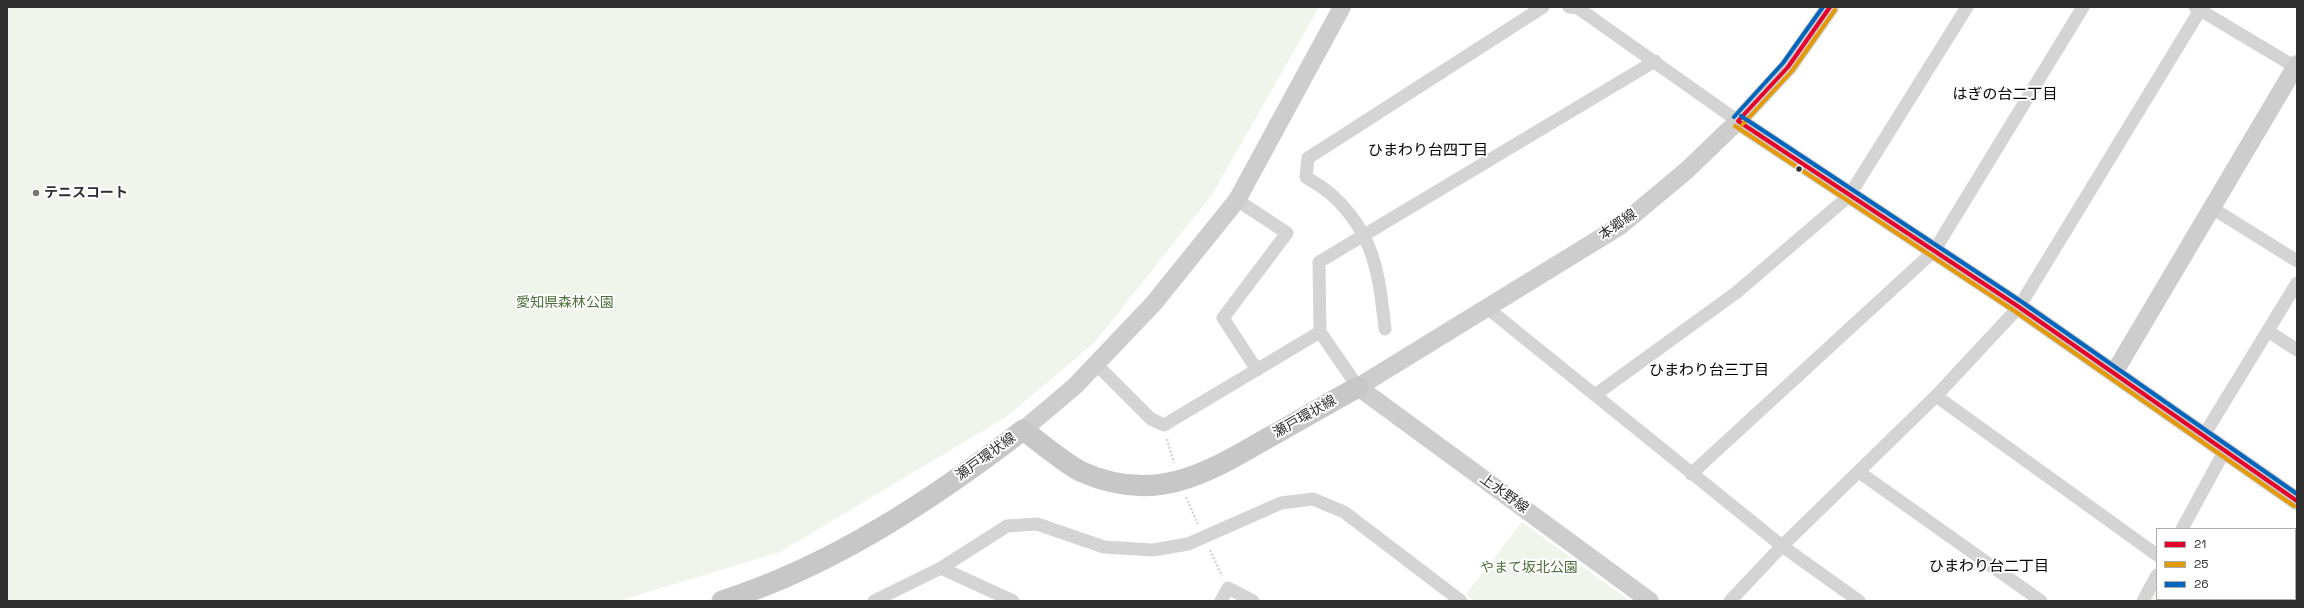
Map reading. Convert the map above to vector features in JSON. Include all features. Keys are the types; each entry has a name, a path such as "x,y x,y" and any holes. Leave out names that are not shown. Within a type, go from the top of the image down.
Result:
{"main road":[{"name":"瀬戸環状線","path":"722,601 756,590 870,534 976,466 1023,430 1081,471 1113,482 1152,486 1179,481 1213,470 1358,387"}],"street":[{"path":"1023,430 1075,386 1154,303 1237,200 1342,7"},
{"path":"1385,329 1380,278 1365,234 1333,196 1306,177 1308,158 1543,7"},
{"path":"1569,7 1578,8 1738,121 1849,196 2019,307 2297,501"},
{"name":"本郷線","path":"1358,387 1620,226 1686,171 1738,121 1788,67 1830,7"},
{"path":"1594,395 1737,292 1849,196 1967,7"},
{"path":"1691,474 1934,251 2083,7"},
{"path":"1730,601 1782,546 1936,396 2019,307 2199,8 2296,66 2114,373"},
{"path":"1358,387 1320,332 1319,262 1655,61"},
{"path":"1237,200 1287,233 1223,318 1257,370"},
{"path":"2212,208 2297,261"},
{"path":"2204,435 2297,283"},
{"path":"1486,307 1782,546 1859,601"},
{"path":"2268,331 2297,350"},
{"path":"1096,364 1152,419 1164,425 1320,332"},
{"name":"上水野線","path":"1358,387 1650,601"},
{"path":"1936,396 2156,554"},
{"path":"2183,528 2225,450"},
{"path":"1859,472 2041,601"},
{"path":"874,601 941,568 1007,526 1037,524 1104,547 1153,550 1188,544 1281,503 1313,499 1344,512 1461,601"},
{"path":"941,568 1013,601"},
{"path":"2143,601 2156,578"},
{"path":"1221,601 1228,588 1253,601"}],"path":[{"path":"1164,425 1179,481"}],"green space":[{"name":"愛知県森林公園","path":"7,7 1319,7 1212,195 1095,342 1006,417 780,552 619,601 7,601"},
{"name":"やまて坂北公園","path":"1522,522 1630,601 1474,601 1466,594"},
{"path":"2156,592 2156,600 2221,601 2151,601"}],"transit line":[{"name":"26","path":"1734,117 1783,63 1823,7"},
{"name":"21","path":"1738,121 1788,67 1830,7"},
{"name":"25","path":"1742,125 1792,71 1835,10"},
{"name":"26","path":"1741,116 2022,302 2297,494"},
{"name":"21","path":"1738,121 2019,307 2297,501"},
{"name":"25","path":"1735,126 2016,312 2294,506"}],"place":[{"name":"テニスコート","path":"36,193"}],"district":[{"name":"はぎの台二丁目","path":"2005,95"},
{"name":"ひまわり台四丁目","path":"1428,151"},
{"name":"ひまわり台三丁目","path":"1709,371"},
{"name":"ひまわり台二丁目","path":"1989,567"}]}
